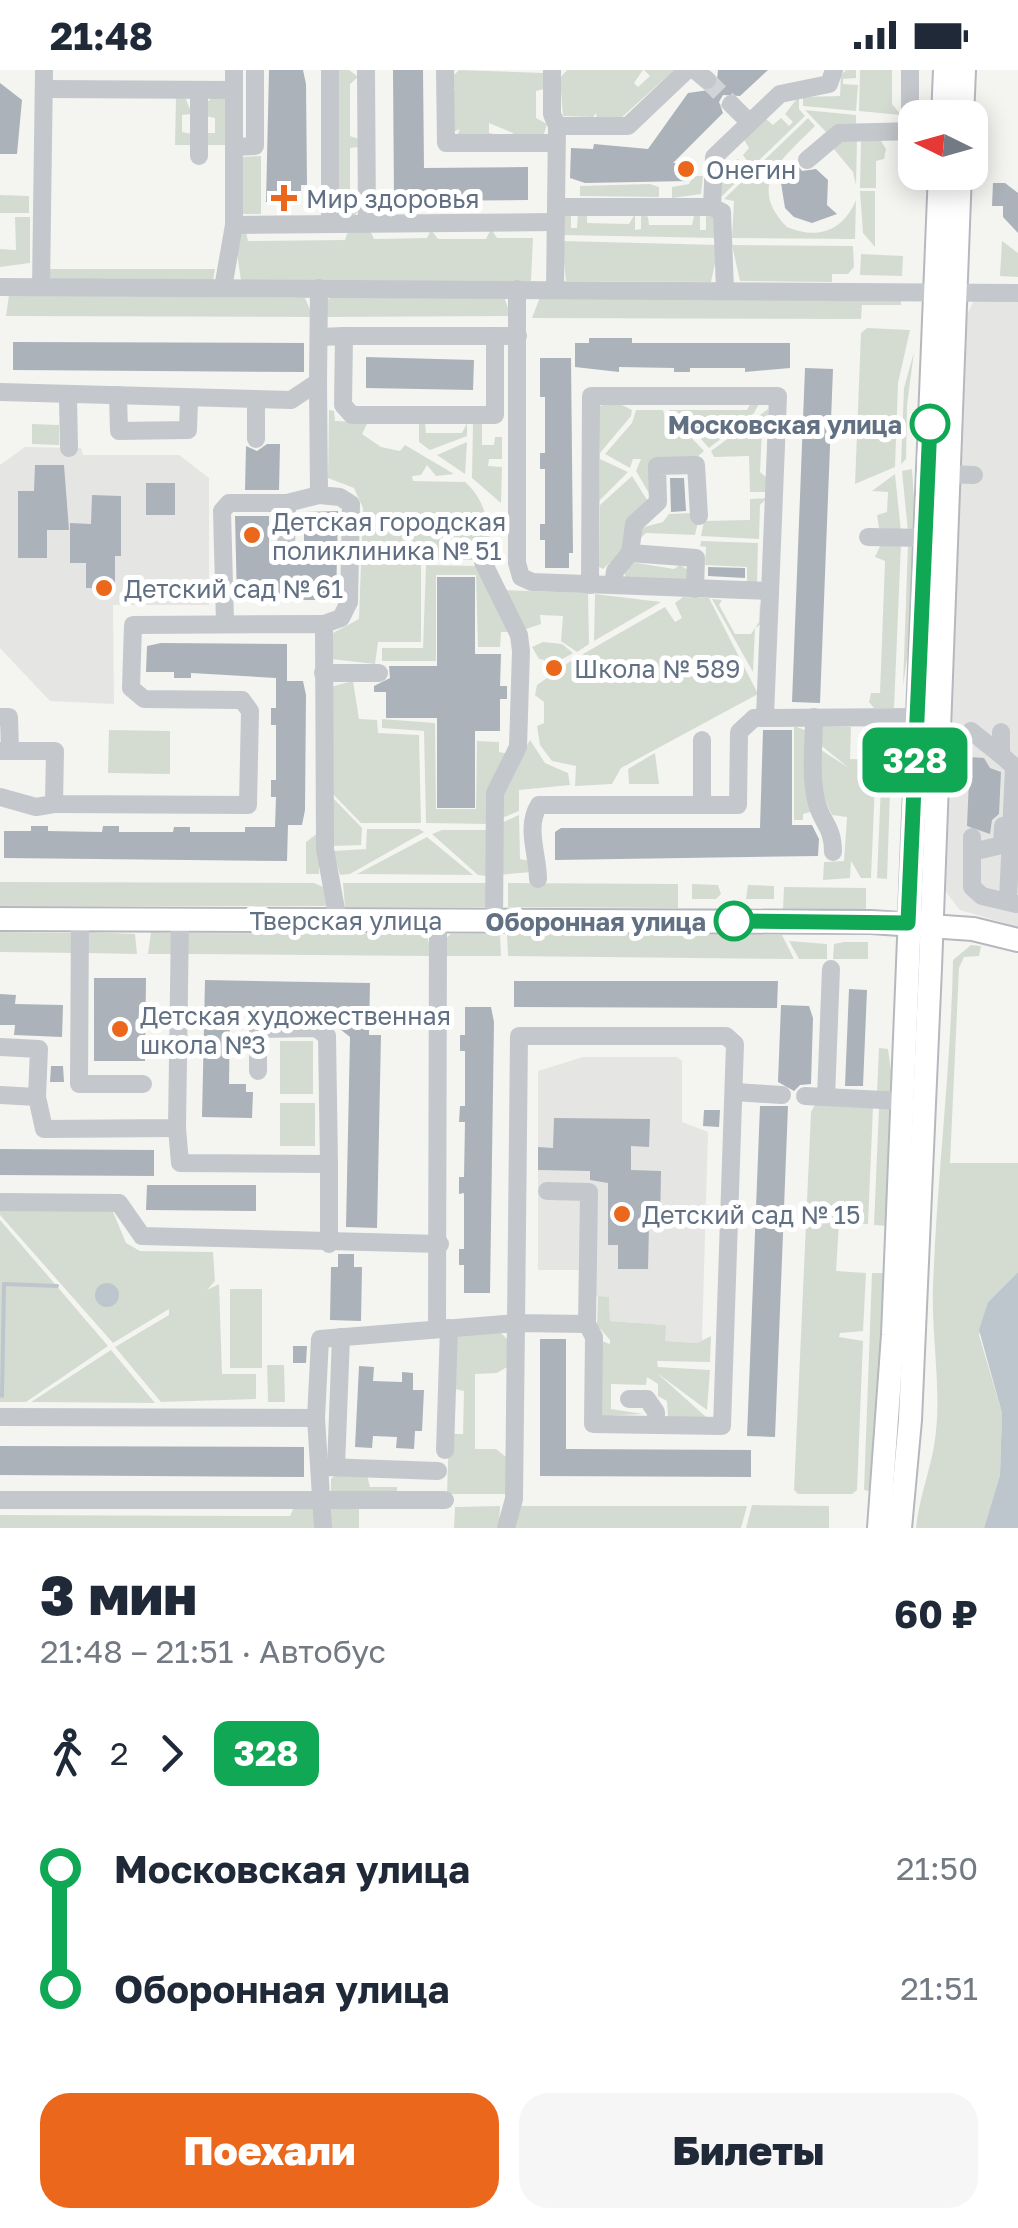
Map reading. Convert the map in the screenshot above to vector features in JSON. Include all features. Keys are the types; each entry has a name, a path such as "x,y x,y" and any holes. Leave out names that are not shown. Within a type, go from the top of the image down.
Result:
{"main road":[{"path":"944,100 945,70"},
{"path":"963,100 964,70"},
{"path":"878,1528 890,1405 908,923 948,474 941,190"},
{"path":"900,1528 910,1420 932,925 926,538 945,291 958,190"},
{"name":"Тверская улица","path":"0,919 908,923 1018,940"}],"street":[{"path":"222,288 234,225 234,70"},
{"path":"234,147 255,146 255,70"},
{"path":"330,70 330,223"},
{"path":"366,70 367,222"},
{"path":"445,70 446,143 628,126 687,70"},
{"path":"552,70 556,135 555,289"},
{"path":"712,208 714,157 748,121 790,89 829,84 834,70"},
{"path":"910,70 911,100"},
{"path":"41,287 46,220 44,79 234,90"},
{"path":"199,90 199,156"},
{"path":"731,104 748,121"},
{"path":"807,160 840,133 898,131"},
{"path":"234,225 712,208 722,212 726,219 725,290"},
{"path":"0,287 1018,293"},
{"path":"319,288 319,495"},
{"path":"516,289 518,570 532,582 770,590"},
{"path":"344,336 334,405 352,415 495,415 495,336"},
{"path":"320,337 518,336"},
{"path":"0,392 291,400 318,382"},
{"path":"68,396 69,448"},
{"path":"118,396 118,431 188,430 189,400"},
{"path":"590,585 591,396 778,396 765,716"},
{"path":"256,400 256,439"},
{"path":"614,586 615,572 630,553 634,524 658,502 657,466 696,465 699,516"},
{"path":"948,474 974,475"},
{"path":"0,797 36,807 248,805 250,711 242,700 144,698 132,688 132,625 324,624 341,618 349,602 351,504 319,495 287,503 230,503 222,511 225,623"},
{"path":"286,550 287,503"},
{"path":"868,537 926,538"},
{"path":"630,553 696,558 695,589"},
{"path":"482,562 518,634 521,650 518,747 495,793 494,920"},
{"path":"324,624 325,849 338,920"},
{"path":"323,673 379,673"},
{"path":"0,718 9,717 5,751 55,752 54,804"},
{"path":"814,717 814,788 817,806 833,830 833,852"},
{"path":"538,879 533,852 534,814 539,805 738,804 739,732 754,718 927,723 968,731 1010,763"},
{"path":"1000,732 1010,763 1013,903 976,893 970,878 972,844 1010,845"},
{"path":"702,740 702,804"},
{"path":"80,920 79,1084 144,1084"},
{"path":"180,920 180,1163 329,1164"},
{"path":"438,920 445,1450"},
{"path":"826,1097 831,969"},
{"path":"258,1071 258,1029 316,1028 326,1036 329,1244"},
{"path":"506,1528 514,1499 519,1036 726,1036 735,1044 722,1426 593,1424 594,1337 587,1324 589,1192 547,1192"},
{"path":"0,1048 38,1049 37,1097 44,1129 177,1128"},
{"path":"734,1092 782,1095"},
{"path":"0,1095 37,1097"},
{"path":"805,1096 902,1101"},
{"path":"0,1202 119,1203 142,1236 440,1244"},
{"path":"328,1467 316,1418 320,1339 501,1327 516,1322 587,1324"},
{"path":"324,1528 342,1337"},
{"path":"629,1399 647,1399 656,1412 656,1424"},
{"path":"0,1417 316,1418"},
{"path":"328,1467 438,1471"},
{"path":"0,1500 444,1500"}],"shaded area":[{"path":"336,70 349,70 358,77 350,84 350,136 359,139 358,147 350,148 350,200 358,201 361,208 354,216 350,216 350,205 339,205 338,215"},
{"path":"459,70 544,73 544,89 536,91 536,118 547,124 544,134 511,137 513,133 489,123 489,133 508,137 457,135 460,129 453,132 451,88 455,89 451,78"},
{"path":"567,70 643,70 634,83 638,87 650,76 644,70 674,70 621,118 597,118 596,113 593,117 563,116 560,78"},
{"path":"846,70 856,70 856,78 843,79 843,84 858,85 856,111 803,106 803,97 840,96 841,75"},
{"path":"860,70 892,70 892,104 898,115 859,111"},
{"path":"799,96 799,109 805,116 721,197 720,168 738,159 746,168 750,165 743,155 749,148 743,138 766,119 773,125 781,118 789,126 793,122 785,114"},
{"path":"176,97 185,97 192,114 182,115 182,132 192,134 192,145 175,145"},
{"path":"213,97 225,99 225,145 206,145 205,133 215,133 215,118 206,116 206,103"},
{"path":"805,110 856,115 856,126 834,127 826,132"},
{"path":"808,118 815,126 781,161 769,185 769,198 787,227 809,233 837,226 856,200 855,239 732,238 734,201 724,199"},
{"path":"845,139 857,139 856,185 853,172 833,148"},
{"path":"861,139 881,141 886,149 884,159 876,161 876,188 860,188"},
{"path":"261,156 261,214 242,214 242,157"},
{"path":"693,176 703,176 701,194 672,198 672,187 689,184"},
{"path":"580,186 659,187 659,197 580,196"},
{"path":"860,191 875,191 875,247 863,233"},
{"path":"0,195 29,196 29,213 0,213"},
{"path":"578,213 587,214 587,223 629,224 635,214 635,230 641,229 641,213 648,217 649,225 692,225 694,216 700,215 700,230 706,230 706,215 716,215 719,238 561,235 564,215 571,214 571,228 577,228"},
{"path":"15,217 30,217 30,263 0,267 0,249 16,250"},
{"path":"491,229 497,238 533,238 531,281 241,281 235,238 246,232 248,241 345,240 348,231 370,230 374,239 427,238 431,230 438,239 486,239"},
{"path":"562,241 719,245 711,282 566,281"},
{"path":"1002,241 1018,253 1018,277 1000,276"},
{"path":"732,245 853,246 854,267 848,274 832,274 832,282 740,281"},
{"path":"861,254 903,256 902,276 860,275"},
{"path":"50,269 215,269 213,280 50,280"},
{"path":"9,295 305,298 313,317 6,316"},
{"path":"977,295 1018,297 1018,927 960,910 942,887 964,320"},
{"path":"332,296 504,297 511,316 326,317 326,301"},
{"path":"540,297 901,298 901,305 862,305 861,319 532,318"},
{"path":"867,328 910,330 898,383 895,467 855,484 861,333"},
{"path":"914,352 907,405 906,459 901,464 904,388"},
{"path":"752,401 760,402 754,413 709,448 692,429 669,419 669,410 747,410"},
{"path":"616,402 632,410 631,416 600,453 599,406"},
{"path":"768,409 770,425 762,430 760,472 767,478 767,492 750,492 749,456 714,457 711,451"},
{"path":"329,410 334,411 335,421 368,422 362,434 381,447 400,451 405,445 454,474 436,476 427,465 421,475 412,476 413,481 465,482 479,499 488,527 492,560 369,560 421,564 421,642 378,642 375,664 331,659 331,634 359,619 363,508 354,488 328,478"},
{"path":"636,410 663,410 667,423 683,429 704,451 697,457 652,458 653,500 636,471 641,459 633,459 630,468 605,454 632,423"},
{"path":"419,423 425,423 426,433 462,433 467,423 467,436 430,450 419,442"},
{"path":"473,423 482,423 482,445 494,445 495,437 502,437 502,459 489,459 488,466 502,467 501,503 472,478"},
{"path":"32,424 59,425 59,445 32,444"},
{"path":"467,442 465,474 437,455"},
{"name":"Детский сад № 61","path":"25,447 81,448 83,455 179,455 209,478 209,605 113,605 114,704 50,701 0,648 0,465"},
{"path":"600,459 628,472 599,501"},
{"path":"912,469 916,529 908,532 902,471"},
{"path":"895,474 901,532 879,528 877,515 887,512 888,492 872,491"},
{"path":"632,476 649,503 624,550 603,569 599,567 600,505"},
{"path":"767,498 760,505 759,539 701,536 704,521 750,520 750,499"},
{"path":"692,513 698,522 695,535 646,533 637,541 637,529 663,522 669,514"},
{"path":"701,541 758,543 757,584 747,583 747,567 705,565 706,547 700,546"},
{"path":"881,544 901,544 894,708 874,708 869,702 871,693 880,693 885,561 875,557"},
{"path":"908,544 915,548 911,631 903,686"},
{"path":"631,562 674,569 680,565 688,570 687,580 626,581 624,569"},
{"path":"426,565 478,566 508,632 501,632 500,647 478,647 476,575 436,575 436,661 382,661 382,648 423,648"},
{"path":"501,590 588,593 589,644 577,652 561,641 563,616 540,615 541,624 523,630"},
{"path":"595,594 661,602 594,641"},
{"path":"683,597 709,598 758,694 621,768 612,784 575,786 576,766 552,761 540,745 537,726 544,723 544,702 535,695 537,685 571,661 584,675 589,672 583,654 665,607 675,622 682,618 675,603"},
{"path":"712,599 722,600 719,605 735,634 751,634 755,628 753,672"},
{"path":"543,642 562,644 573,653 545,669 544,660 532,647"},
{"path":"353,681 359,719 377,720 378,733 419,735 421,823 361,823 332,793 330,687"},
{"path":"382,719 435,723 436,809 476,809 477,741 499,742 499,752 509,754 489,824 426,823 424,731 382,728"},
{"path":"794,726 810,732 810,812 803,814 803,820 794,820"},
{"path":"819,726 851,727 850,759 876,760 871,878 861,878 851,861 850,878 823,880 824,862 844,861 847,817 832,815 818,785 818,748 849,768 818,743"},
{"path":"109,730 170,731 170,774 108,773"},
{"path":"530,740 545,763 568,773 570,785 519,790 519,811 497,820 501,792"},
{"path":"655,753 659,784 629,784 628,769"},
{"path":"882,761 891,762 887,879 877,878"},
{"path":"332,797 362,828 361,845 332,846"},
{"path":"519,815 520,859 530,861 532,872 498,875 497,825"},
{"path":"367,829 424,832 350,874 340,875 333,851 366,849"},
{"path":"442,830 488,830 486,876 478,875 432,834"},
{"path":"319,832 319,874 306,874 306,842"},
{"path":"427,837 473,875 357,874"},
{"path":"0,882 314,883 323,887 329,906 0,906"},
{"path":"343,883 489,883 489,907 345,907"},
{"path":"508,883 678,884 678,908 508,907"},
{"path":"692,884 718,885 721,894 716,899 692,899"},
{"path":"748,885 774,886 774,899 746,899"},
{"path":"784,887 866,888 866,909 783,909"},
{"path":"0,932 74,933 77,953 0,952"},
{"path":"88,932 135,934 137,954 85,953"},
{"path":"151,932 174,933 173,954 148,954"},
{"path":"186,933 427,934 431,956 186,954"},
{"path":"451,934 500,934 501,956 444,956 445,939"},
{"path":"507,934 782,935 794,959 508,956"},
{"path":"789,941 827,944 827,959 799,959"},
{"path":"868,942 868,959 833,959 834,944"},
{"path":"971,945 981,946 979,956 964,957 959,968 950,1163 1018,1163 1018,1272 988,1302 979,1335 1002,1413 1000,1475 984,1528 916,1528 936,1426 933,1286 953,960"},
{"path":"280,1041 313,1041 313,1094 280,1094"},
{"path":"879,1048 888,1049 894,1093 877,1092"},
{"name":"Детский сад № 15","path":"583,1057 677,1057 682,1061 682,1122 708,1132 702,1341 664,1341 665,1325 610,1321 609,1297 581,1296 581,1270 538,1270 538,1071"},
{"path":"280,1103 315,1103 315,1146 280,1146"},
{"path":"816,1103 873,1107 868,1224 839,1223 836,1271 866,1273 863,1331 840,1333 839,1337 863,1341 857,1490 852,1494 798,1494 794,1490 811,1112"},
{"path":"879,1107 893,1109 888,1226 874,1225"},
{"path":"0,1209 113,1212 126,1243 140,1251 213,1252 215,1281 207,1290 219,1284 222,1374 256,1374 256,1399 161,1402 115,1347 169,1315 169,1309 113,1343 0,1215"},
{"path":"0,1220 108,1346 26,1402 0,1402"},
{"path":"1018,1272 1018,1528 984,1528 1000,1475 1002,1413 979,1330 988,1302"},
{"path":"872,1273 886,1273 873,1492 864,1490"},
{"path":"107,1283 116,1286 116,1304 107,1307 98,1304 95,1295 98,1286"},
{"path":"230,1289 262,1289 262,1368 230,1368"},
{"path":"598,1296 609,1297 610,1321 666,1325 665,1341 697,1343 711,1336 710,1362 657,1361 658,1367 710,1370 707,1410 657,1373 706,1417 668,1418 667,1401 658,1396 658,1384 647,1377 646,1385 611,1384 611,1409 643,1414 601,1416 602,1341 610,1344 610,1340 597,1325"},
{"path":"500,1332 508,1340 507,1367 497,1373 475,1374 475,1449 496,1449 506,1457 508,1494 447,1494 449,1434 463,1434 464,1391 455,1389 452,1343 460,1334"},
{"path":"111,1350 155,1403 31,1402"},
{"path":"267,1365 284,1365 285,1402 268,1402"},
{"path":"339,1472 367,1475 370,1487 397,1487 397,1494 331,1494 331,1479"},
{"path":"752,1505 829,1506 829,1528 746,1528"},
{"path":"500,1506 499,1528 454,1528 455,1507"},
{"path":"521,1506 747,1506 741,1528 513,1528"},
{"path":"294,1507 318,1507 318,1528 0,1528 0,1515 290,1516"},
{"path":"331,1507 359,1508 359,1528 331,1528"}],"building":[{"path":"269,70 303,70 306,84 307,185 301,185 301,198 292,201 266,202"},
{"path":"393,70 423,70 424,168 528,167 528,200 394,201"},
{"path":"718,70 768,70 740,96 723,95 719,102 723,113 673,163 690,163 689,181 585,183 570,178 571,148 593,149 594,144 648,149 688,93 716,89"},
{"path":"0,83 22,100 17,154 0,154"},
{"path":"795,162 802,171 816,169 828,180 827,205 837,214 812,223 794,217 785,208 781,183"},
{"path":"993,183 1005,183 1018,193 1018,233 1003,217 1003,206 992,206"},
{"path":"589,338 632,338 632,343 790,343 790,368 745,372 745,368 690,368 690,372 674,372 674,368 619,367 619,372 575,367 575,343 589,343"},
{"path":"13,342 304,343 304,372 13,370"},
{"path":"366,357 474,360 473,390 366,388"},
{"path":"540,358 571,358 573,553 569,553 569,568 545,568 545,540 540,540 540,524 545,524 545,469 540,469 540,453 545,453 545,397 540,397"},
{"path":"805,368 833,369 820,703 792,702"},
{"path":"267,444 280,444 279,490 245,490 246,446 257,451"},
{"path":"35,465 64,465 69,530 47,530 47,558 18,558 18,491 34,491"},
{"path":"670,478 684,478 686,511 671,512"},
{"path":"146,483 175,483 175,515 146,515"},
{"path":"92,495 121,496 121,556 115,556 115,588 86,588 86,563 70,563 70,523 91,524"},
{"name":"Детская городская поликлиника № 51","path":"338,511 336,600 237,600 235,516 269,516 269,559 287,563 304,560 304,512"},
{"path":"708,567 745,568 745,578 708,576"},
{"path":"437,577 475,577 475,654 501,654 500,686 507,686 507,699 500,699 500,731 475,731 475,808 437,808 437,718 386,718 386,692 374,692 374,686 390,678 389,666 437,666"},
{"path":"287,644 287,681 303,681 306,695 305,810 302,825 288,825 287,861 4,858 4,831 31,831 31,826 48,826 48,831 102,832 103,826 119,826 119,832 173,832 174,827 190,827 190,832 245,832 245,827 275,827 276,797 271,797 271,780 276,780 276,725 271,725 271,708 276,708 276,678 191,673 191,678 174,678 174,672 146,672 147,646"},
{"path":"763,730 792,730 792,825 812,825 819,839 818,856 555,860 555,832 561,828 760,828"},
{"path":"970,757 984,758 990,768 1001,772 999,814 992,820 990,834 967,826"},
{"name":"Детская художественная школа №3","path":"94,978 146,978 145,1061 94,1061"},
{"path":"205,980 370,983 369,1035 381,1035 377,1228 346,1227 350,1037 340,1029 340,1013 230,1011 229,1084 246,1084 246,1092 253,1092 252,1118 202,1117"},
{"path":"514,981 778,981 777,1008 514,1007"},
{"path":"849,989 867,990 863,1086 845,1086"},
{"path":"0,994 16,995 15,1004 63,1005 62,1037 14,1035 15,1025 0,1025"},
{"path":"781,1005 809,1006 813,1018 811,1084 800,1085 794,1091 778,1082"},
{"path":"465,1007 491,1007 494,1022 490,1293 464,1293 464,1265 459,1265 459,1249 464,1249 464,1193 459,1194 459,1177 464,1177 465,1122 459,1122 460,1106 465,1106 465,1051 460,1051 460,1035 465,1035"},
{"path":"51,1066 63,1066 64,1082 50,1082"},
{"path":"760,1106 788,1106 775,1437 747,1436"},
{"path":"704,1110 720,1110 719,1127 703,1126"},
{"path":"554,1118 650,1119 649,1147 631,1146 631,1170 661,1171 660,1225 649,1225 648,1269 618,1269 618,1245 608,1245 608,1183 590,1180 590,1171 538,1170 538,1147 553,1148"},
{"path":"0,1149 154,1150 154,1176 0,1175"},
{"path":"147,1185 256,1185 256,1211 146,1210"},
{"path":"338,1254 354,1254 354,1267 362,1267 361,1321 330,1320 331,1267 338,1267"},
{"path":"540,1339 566,1339 566,1449 751,1450 751,1477 540,1476"},
{"path":"293,1346 307,1346 306,1363 293,1363"},
{"path":"359,1366 374,1367 373,1381 402,1382 402,1372 413,1373 413,1390 424,1390 422,1431 415,1431 414,1449 396,1448 397,1437 373,1436 372,1448 355,1447"},
{"path":"0,1446 304,1447 304,1477 0,1475"}],"waterway":[{"path":"2,1396 4,1284 57,1286"}],"tunnel":[{"path":"707,80 731,104"}],"bus line":[{"name":"328","path":"734,921 908,923 930,424"}],"place":[{"name":"Онегин","path":"686,169"},
{"name":"Мир здоровья","path":"284,198"},
{"name":"Московская улица","path":"930,424"},
{"name":"Детская городская поликлиника № 51","path":"252,535"},
{"name":"Детский сад № 61","path":"104,588"},
{"name":"Школа № 589","path":"554,668"},
{"name":"Оборонная улица","path":"734,921"},
{"name":"Детская художественная школа №3","path":"120,1029"},
{"name":"Детский сад № 15","path":"622,1214"}]}
